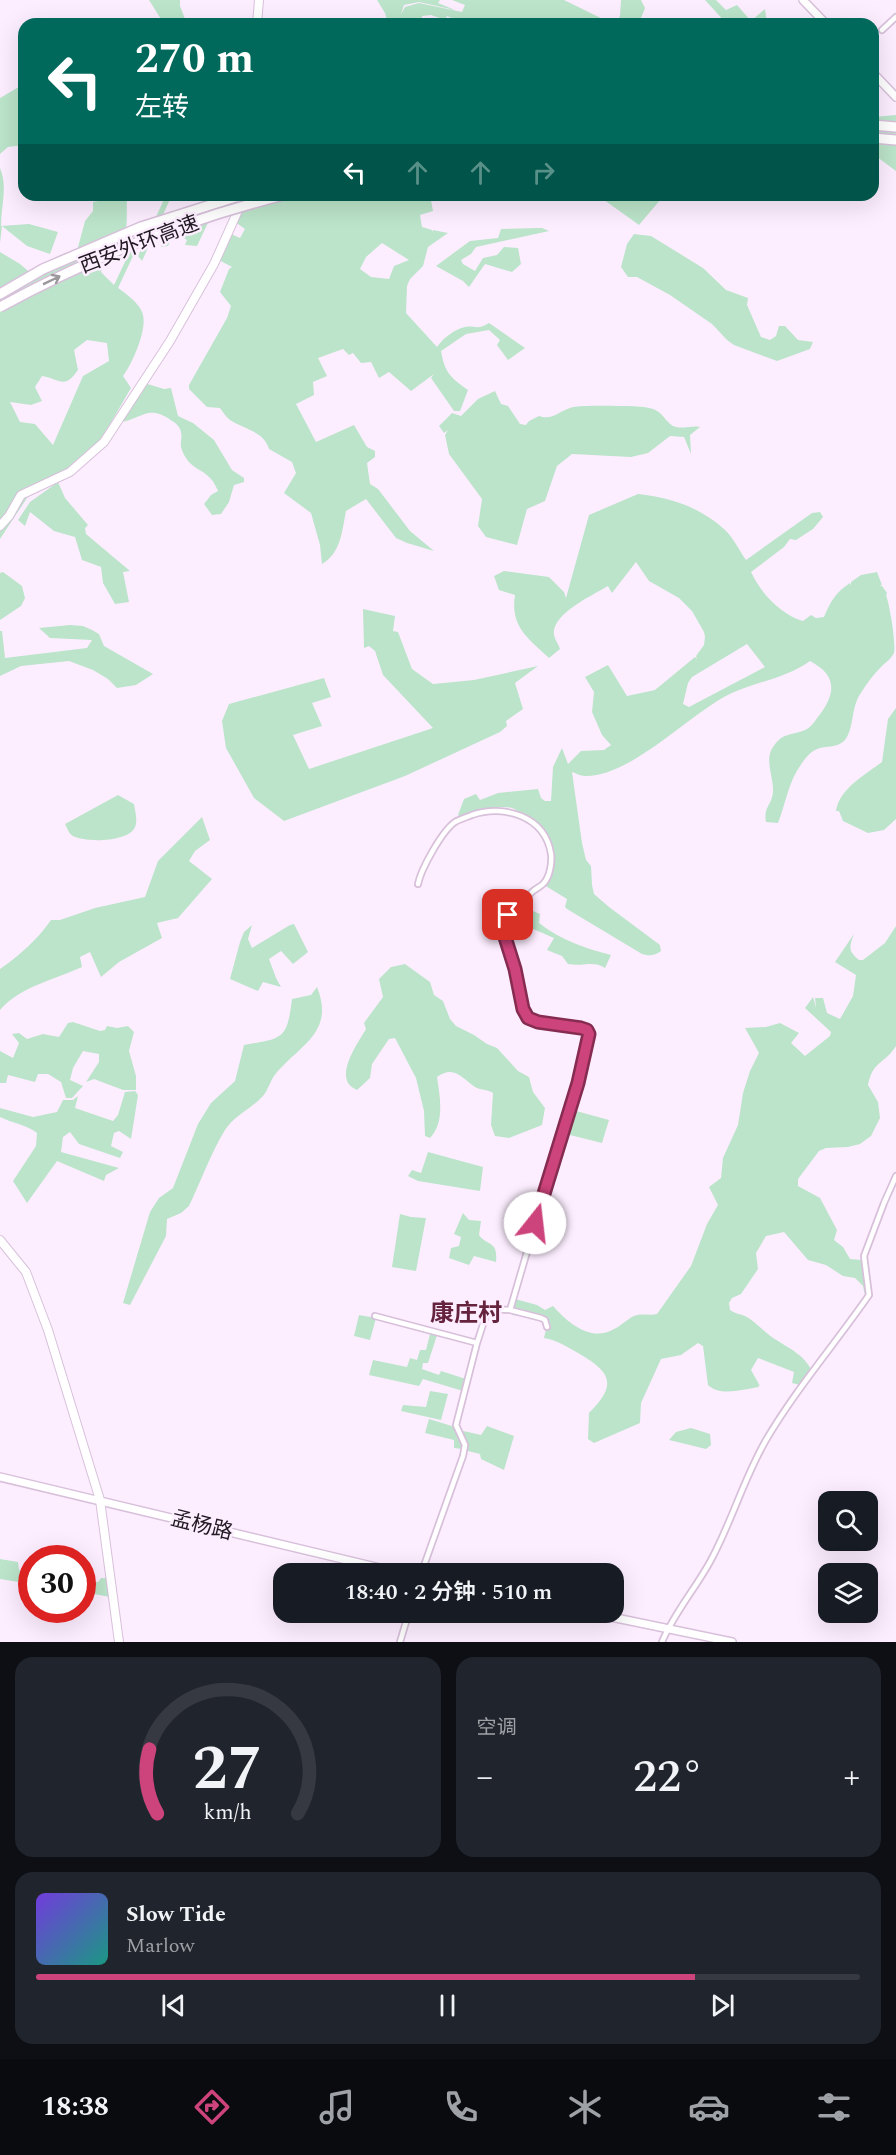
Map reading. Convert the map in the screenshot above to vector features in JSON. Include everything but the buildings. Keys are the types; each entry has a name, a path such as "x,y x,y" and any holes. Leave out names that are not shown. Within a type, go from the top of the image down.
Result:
{"highway":[{"path":"879,126 896,127"},
{"path":"879,139 896,140"},
{"name":"西安外环高速","path":"0,294 43,269 141,227 224,201"},
{"name":"西安外环高速","path":"0,307 49,280 146,238 265,201"}],"main road":[{"path":"258,18 260,0"},
{"path":"0,526 9,516 21,495 70,471 104,442 170,341 209,273 240,201"},
{"path":"0,1240 26,1272 30,1281 48,1330 100,1500 119,1642"}],"street":[{"path":"803,0 820,18"},
{"path":"882,30 896,17"},
{"path":"879,80 896,97"},
{"path":"418,884 443,837 456,821 485,811 519,814 536,825 544,835 551,851 552,860 544,884 533,891 520,907 505,918 504,934 515,969 523,1009 528,1018 538,1022 587,1030 589,1040 510,1310"},
{"path":"662,1642 667,1629 711,1560 766,1440 824,1353 846,1329 869,1295 864,1256 896,1176"},
{"path":"425,1563 463,1456 465,1445 456,1425 488,1309 510,1310 545,1320 547,1327"},
{"path":"375,1316 477,1343"},
{"name":"孟杨路","path":"0,1477 360,1563"},
{"path":"624,1620 732,1642"},
{"path":"400,1642 406,1623"}],"green space":[{"path":"149,0 180,0 185,18 160,18"},
{"path":"377,0 440,0 438,3 455,10 419,2 404,5 401,14 405,7 419,3 462,12 465,5 452,0 564,0 601,18 452,18 447,16 439,18 431,15 422,16 422,18 386,18"},
{"path":"621,0 641,0 645,8 641,18 619,18"},
{"path":"705,0 716,0 726,10 737,5 748,18 722,18"},
{"path":"765,9 766,18 754,18"},
{"path":"18,88 18,146 8,147 0,154 0,98"},
{"path":"896,115 896,171 879,158 879,116"},
{"path":"0,168 4,189 1,226 29,224 58,232 50,254 27,246 2,226 0,243"},
{"path":"127,201 123,242 116,255 105,264 101,272 114,285 142,226 148,224 118,288 138,305 144,319 138,345 123,376 131,388 95,450 27,498 0,539 0,252 33,275 60,255 77,251 85,221 93,211 93,202","holes":["87,340 107,343 109,361 83,376 53,445 35,424 20,422 10,402 31,405 42,401 35,387 42,376 62,382 69,380 78,370 74,350"]},
{"path":"163,201 169,201 142,261 138,256"},
{"path":"236,201 254,207 258,201 431,201 433,211 420,215 422,227 432,232 433,230 448,233 428,247 423,266 410,279 407,286 406,313 437,347 457,330 465,327 481,327 489,323 525,348 508,360 497,345 500,340 489,330 466,334 441,351 449,374 468,390 460,411 454,411 431,378 434,374 411,391 389,372 379,378 371,362 361,363 353,353 349,355 343,349 318,358 327,376 313,382 314,395 296,404 316,442 354,425 367,447 375,451 375,457 367,463 370,484 378,489 410,531 434,551 396,538 366,499 346,511 337,548 322,564 320,545 311,513 284,493 296,473 292,462 269,449 258,434 230,420 220,408 207,407 189,389 189,385 227,318 231,306 220,292 229,269 232,267 215,258 227,232 240,238 245,229 231,219","holes":["382,243 409,260 394,266 389,279 371,277 360,269 366,257"]},
{"path":"606,201 659,201 639,225"},
{"path":"215,208 197,246 185,245 187,240 175,233 168,246 161,247 175,214"},
{"path":"542,228 549,231 476,247 471,254 461,260 463,264 475,271 483,258 497,255 504,247 518,248 521,264 512,272 485,264 469,287 463,281 436,266 470,241 498,238 501,229"},
{"path":"634,234 651,236 703,268 726,290 748,298 747,305 761,337 770,340 776,336 779,326 785,326 798,340 813,342 810,349 777,361 734,345 712,324 670,295 637,277 628,277 621,267 627,244"},
{"path":"141,382 164,389 171,388 178,416 193,423 214,440 232,470 244,478 244,482 234,485 229,502 221,514 212,515 204,504 211,495 218,491 211,479 186,458 181,446 180,430 176,424 156,413 116,423"},
{"path":"495,391 501,404 508,406 520,424 526,425 539,416 552,416 573,407 629,406 653,409 676,427 700,427 690,435 691,454 684,437 670,436 648,453 631,457 572,454 557,466 545,501 527,509 517,545 486,537 478,526 482,499 449,454 445,435 448,430 444,433 439,426 452,413 461,416 478,399"},
{"path":"58,482 65,498 88,525 85,528 86,534 130,571 123,572 129,602 115,604 103,583 101,567 82,560 75,537 54,531 30,512 25,526 18,520 30,502"},
{"path":"638,494 684,504 704,514 724,529 746,560 812,513 820,512 823,517 813,529 796,540 790,539 784,547 751,572 755,580 779,608 803,621 811,615 816,618 824,617 831,602 841,590 850,583 851,586 851,582 861,575 877,572 882,585 879,586 882,586 887,593 892,625 894,653 872,677 859,696 848,735 842,743 813,751 806,758 793,778 778,823 766,822 765,817 773,792 769,763 770,752 780,739 812,725 830,697 829,677 810,661 789,673 724,697 657,745 620,767 602,774 585,776 572,772 582,843 586,860 591,866 594,894 660,945 661,951 652,955 642,954 567,909 565,907 567,899 544,885 552,863 551,849 540,832 523,814 512,808 499,807 461,818 458,815 464,799 476,794 480,800 498,793 538,789 541,798 551,801 553,767 562,748 568,764 581,751 604,750 611,745 602,735 592,712 594,692 585,677 608,665 627,696 655,690 695,657 697,659 696,656 704,645 704,632 692,611 679,598 649,581 636,562 612,593 608,586 574,606 559,620 554,635 560,649 549,658 528,638 515,616 515,595 499,590 494,576 504,571 549,577 564,592 566,598 589,515","holes":["747,644 765,667 689,707 683,704 688,683 692,677"]},
{"path":"3,572 22,586 25,598 21,606 0,620 0,573"},
{"path":"363,609 395,616 393,631 398,632 412,669 433,684 474,680 538,666 515,683 523,709 506,721 507,726 500,732 405,776 284,821 254,798 226,748 222,721 229,704 324,678 331,697 312,703 322,726 293,735 309,769 433,728 383,675 375,651 369,646 364,648"},
{"path":"83,626 99,634 104,646 153,674 136,685 117,688 93,670 69,661 21,666 0,676 0,631 2,631 5,658 87,648 92,640 50,638 39,628"},
{"path":"896,708 896,819 884,830 868,833 843,821 839,811 836,811 838,803 848,789 882,762 888,719"},
{"path":"118,795 134,804 136,822 131,832 125,836 107,840 87,840 70,834 65,824"},
{"path":"202,817 210,840 195,851 189,861 212,879 178,918 157,923 162,938 119,962 101,977 90,952 80,957 82,967 28,989 0,1010 0,969 28,947 51,920 60,920 95,908 145,897 158,861"},
{"path":"521,906 540,914 539,923 564,939 611,955 605,968 596,964 568,964 562,956 547,950 554,938 517,922 520,913 516,911"},
{"path":"294,924 308,952 293,964 281,951 269,959 281,987 263,982 258,991 230,979 244,932 252,925 248,939 252,948"},
{"path":"896,926 896,1046 873,1071 868,1085 878,1102 880,1118 871,1136 860,1144 819,1151 798,1179 798,1186 820,1198 837,1230 834,1240 843,1247 850,1259 862,1260 868,1289 866,1300 863,1286 855,1278 843,1276 826,1265 808,1260 784,1232 766,1236 756,1253 758,1269 741,1294 732,1298 729,1303 730,1310 747,1317 804,1360 811,1369 800,1385 792,1383 794,1372 758,1358 751,1370 759,1387 732,1391 713,1389 708,1385 703,1346 698,1343 681,1355 661,1359 641,1403 640,1423 594,1443 588,1439 589,1413 604,1394 607,1386 604,1373 598,1366 574,1351 544,1338 547,1325 544,1319 512,1315 515,1299 537,1305 545,1310 553,1306 572,1324 597,1334 614,1329 634,1316 657,1314 691,1266 707,1224 718,1205 709,1187 721,1178 723,1158 738,1125 743,1093 759,1053 745,1028 766,1027 780,1023 799,1033 791,1043 805,1056 830,1036 831,1032 805,1008 813,997 816,1008 815,998 823,998 827,1013 840,1019 853,996 856,975 835,962 854,934 850,946 851,951 859,960 863,960 885,943"},
{"path":"405,964 430,982 434,995 443,1001 450,1019 456,1026 497,1048 518,1071 529,1077 533,1092 545,1108 542,1125 509,1138 495,1136 491,1125 493,1093 477,1088 458,1074 448,1072 437,1077 440,1117 435,1132 430,1138 425,1136 424,1111 416,1078 395,1038 389,1039 372,1064 370,1078 357,1090 350,1085 346,1078 349,1061 366,1029 364,1023 383,997 379,979 391,967"},
{"path":"317,987 322,1003 322,1017 318,1028 274,1076 263,1096 233,1120 225,1130 189,1206 181,1213 167,1219 166,1236 130,1305 123,1303 150,1212 159,1198 173,1188 198,1124 211,1103 235,1081 244,1045 267,1041 280,1035 288,1023 292,999 311,995"},
{"path":"73,1022 100,1031 105,1030 107,1026 117,1028 128,1026 134,1032 129,1051 136,1076 136,1090 123,1090 94,1079 86,1082 99,1062 99,1054 83,1051 73,1068 70,1080 83,1086 72,1098 66,1098 61,1082 48,1074 38,1074 35,1082 8,1075 6,1083 0,1083 0,1051 13,1058 19,1043 12,1034 19,1033 27,1039 43,1034 59,1037 68,1023"},
{"path":"135,1091 138,1095 131,1139 119,1131 114,1133 111,1146 123,1152 120,1158 79,1144 70,1132 63,1137 61,1152 119,1168 106,1175 104,1181 57,1161 27,1203 13,1181 36,1146 37,1133 0,1117 0,1108 33,1117 57,1112 63,1100 73,1100 78,1096 75,1108 113,1121 118,1115 125,1092"},
{"path":"569,1109 609,1120 602,1143 562,1133"},
{"path":"428,1152 483,1167 480,1191 418,1181 408,1176 412,1170 421,1173"},
{"path":"463,1213 469,1220 481,1221 479,1235 494,1247 496,1262 474,1256 469,1265 449,1258 451,1248 459,1246 461,1237 454,1234"},
{"path":"400,1214 426,1218 416,1271 392,1267"},
{"path":"359,1315 376,1318 370,1340 354,1336"},
{"path":"431,1330 438,1332 428,1363 423,1363 422,1369 439,1375 441,1371 466,1379 463,1391 423,1379 419,1386 369,1375 373,1360 407,1367 410,1358 417,1360 420,1350 426,1350"},
{"path":"430,1391 448,1394 441,1420 401,1411 403,1405 426,1407"},
{"path":"429,1419 455,1427 463,1439 462,1449 454,1448 454,1440 425,1433"},
{"path":"487,1426 514,1436 504,1470 481,1459 480,1454 464,1450 459,1430 481,1435"},
{"path":"691,1428 710,1434 711,1445 706,1449 669,1440 676,1432"},
{"path":"0,1559 18,1562 18,1582 0,1579"},
{"path":"101,1578 107,1578 110,1597 96,1594 96,1582"}],"district":[{"name":"康庄村","path":"466,1313"}],"route":[{"path":"508,915 503,924 504,934 515,969 523,1009 528,1018 538,1022 581,1028 587,1030 589,1034 578,1083 553,1157 535,1223"}]}
